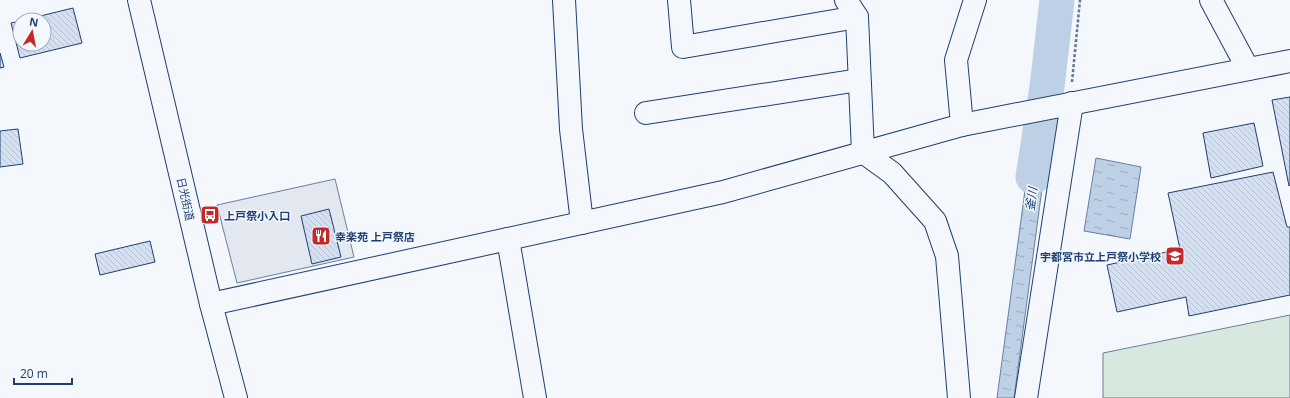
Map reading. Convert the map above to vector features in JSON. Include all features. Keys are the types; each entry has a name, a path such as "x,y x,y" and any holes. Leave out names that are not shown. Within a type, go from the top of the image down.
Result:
{"main road":[{"name":"日光街道","path":"139,0 211,304 236,398"},
{"path":"564,0 571,129 582,223"},
{"path":"679,0 683,48 851,9 859,80 863,152"},
{"path":"962,125 956,60 975,0"},
{"path":"1211,0 1248,69"},
{"path":"211,304 723,192 962,125 1290,60"},
{"path":"646,113 859,80"},
{"path":"1026,398 1072,103"},
{"path":"863,152 892,173 935,221 947,256 959,398"},
{"path":"508,239 534,398"}],"path":[{"path":"1072,103 1071,88 1080,0"}],"shaded area":[{"path":"335,179 354,257 237,283 217,205"},
{"path":"1290,315 1290,398 1103,398 1103,353"}],"water":[{"path":"1051,0 1068,0 1056,96 1039,100"},
{"path":"1050,129 1014,398 997,398 1033,131"},
{"path":"1096,158 1141,167 1130,239 1084,231"}],"building":[{"path":"73,8 82,43 52,50 52,13"},
{"path":"18,52 45,52 20,58"},
{"path":"0,53 4,67 0,68"},
{"path":"1290,97 1290,185 1289,186 1272,100"},
{"path":"1254,123 1263,166 1211,178 1203,133"},
{"path":"18,129 23,164 0,167 0,131"},
{"path":"1273,172 1287,227 1290,227 1290,295 1189,316 1186,297 1117,312 1107,265 1180,249 1168,193"},
{"name":"幸楽苑 上戸祭店","path":"329,209 341,257 312,264 301,216"},
{"path":"150,241 155,262 100,275 95,254"}],"waterway":[{"name":"釜川","path":"1033,177 1047,87 1057,0"}],"place":[{"name":"上戸祭小入口","path":"210,215"},
{"name":"幸楽苑 上戸祭店","path":"321,236"},
{"name":"宇都宮市立上戸祭小学校","path":"1175,256"}]}
